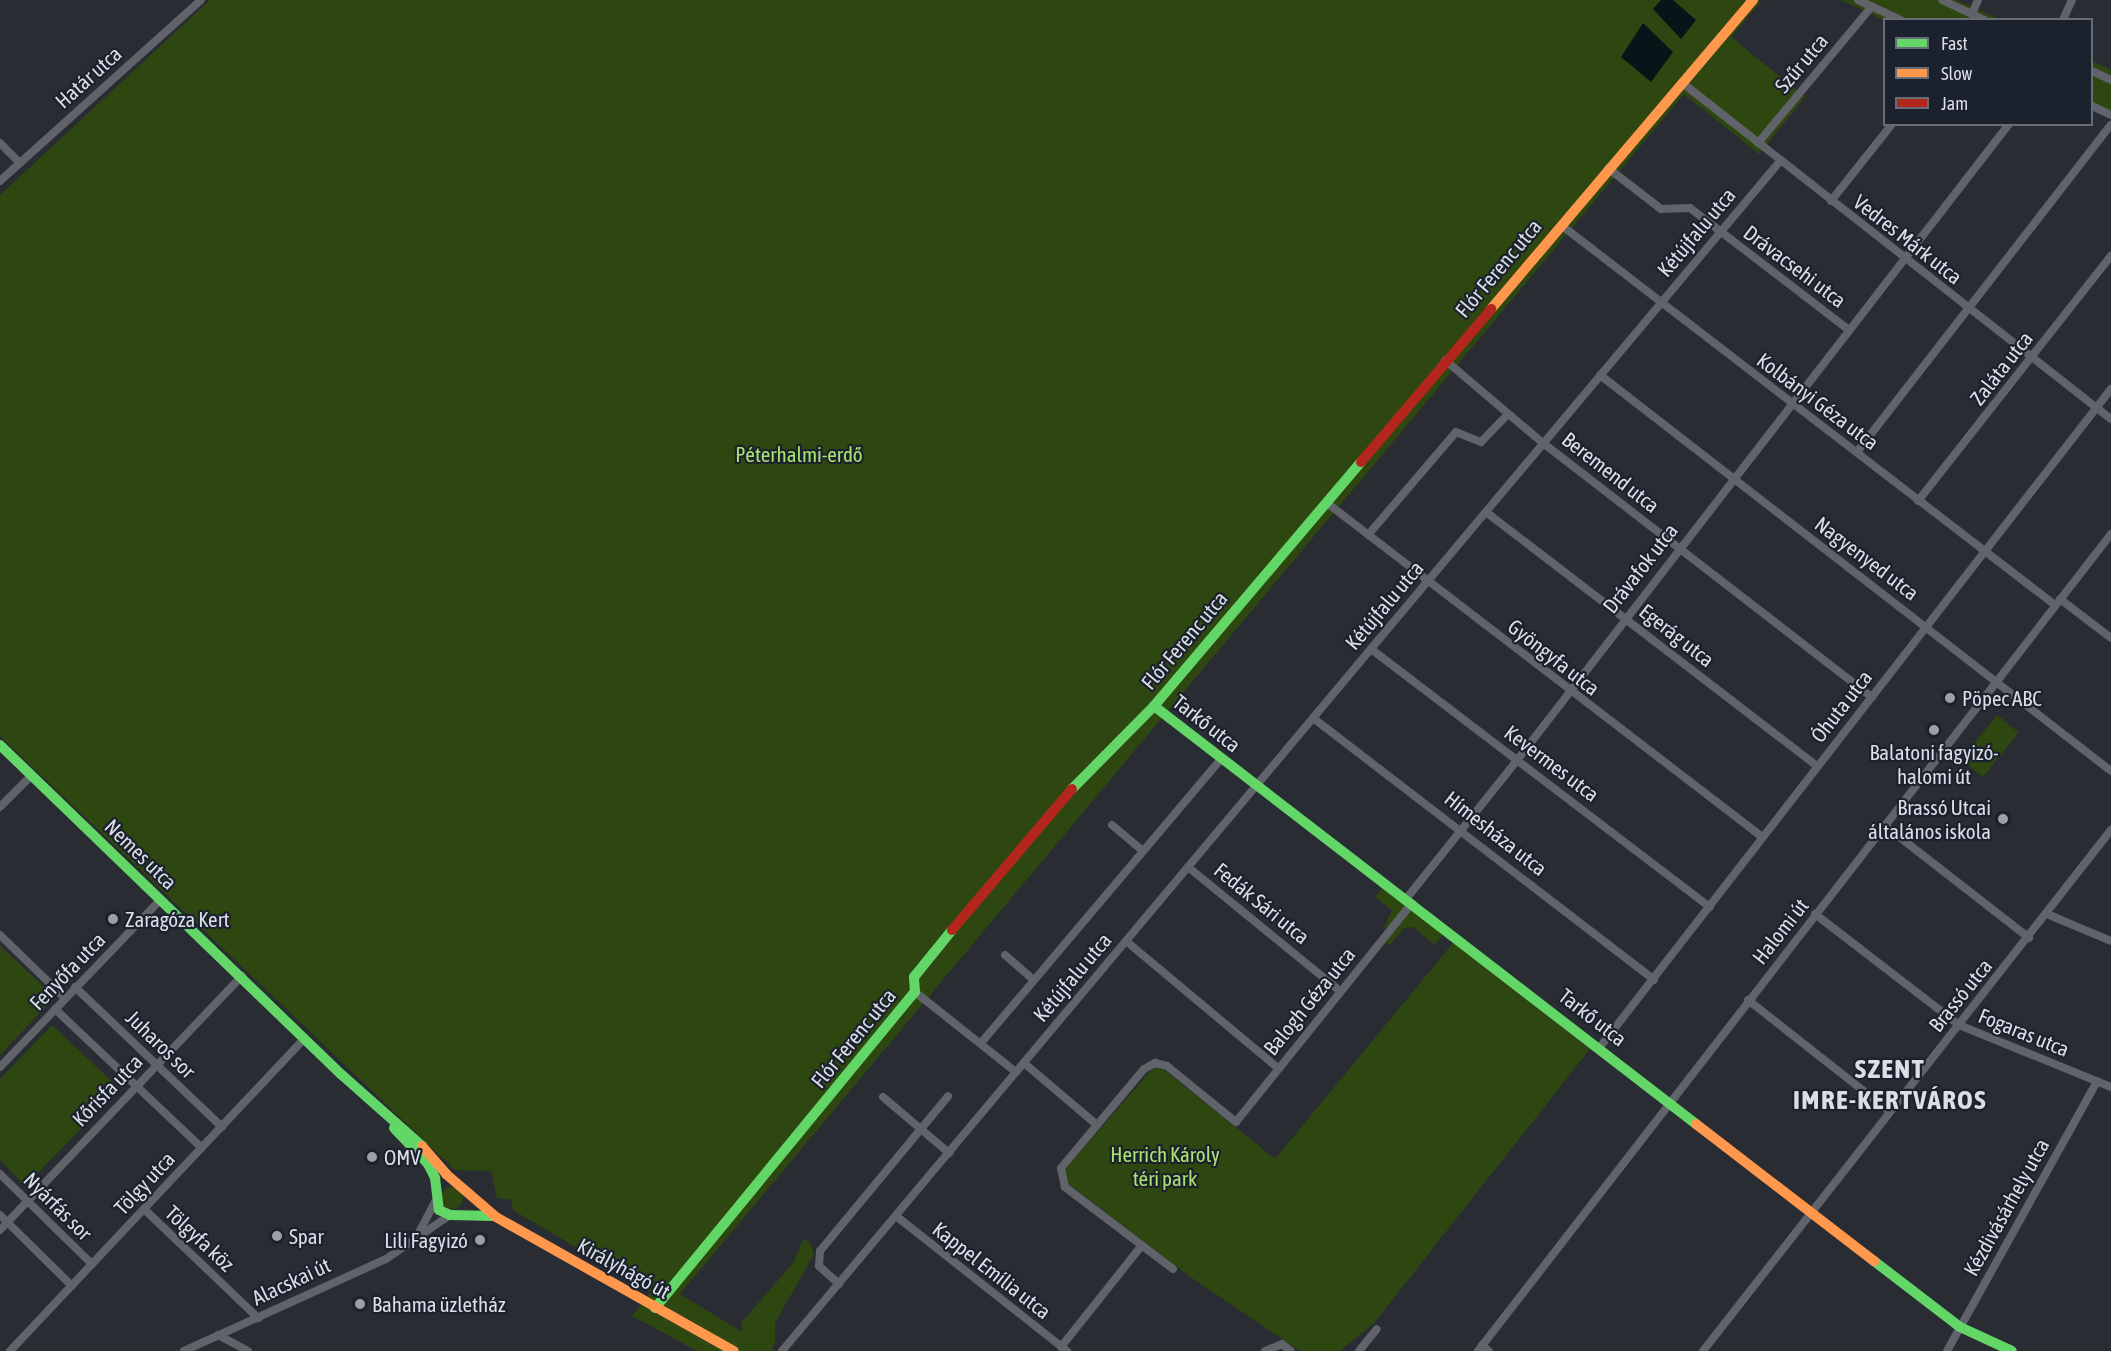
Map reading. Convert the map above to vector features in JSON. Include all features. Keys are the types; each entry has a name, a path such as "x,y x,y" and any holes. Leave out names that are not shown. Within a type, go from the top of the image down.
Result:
{"street":[{"name":"Határ utca","path":"0,181 201,0"},
{"name":"Flór Ferenc utca","path":"655,1308 915,992 914,977 922,965 1058,804 1154,706 1608,168 1685,85 1753,0"},
{"path":"1858,0 1897,18"},
{"path":"1942,0 1980,18"},
{"path":"1972,14 1978,0"},
{"path":"2064,18 2072,0"},
{"name":"Szűr utca","path":"1758,143 1872,6"},
{"path":"2093,72 2111,80"},
{"name":"Vedres Márk utca","path":"1685,85 1905,260 2111,419"},
{"path":"2093,107 2111,115"},
{"path":"1857,452 1970,310 2111,125"},
{"path":"1831,201 1890,126"},
{"name":"Drávafok utca","path":"1409,901 1732,478 1905,260 2007,126"},
{"path":"0,143 20,163"},
{"name":"Kétújfalu utca","path":"782,1351 1780,160"},
{"name":"Drávacsehi utca","path":"1608,168 1660,209 1687,206 1849,330"},
{"name":"Kolbányi Géza utca","path":"1560,225 1790,404 1857,452 1984,554 2111,638"},
{"name":"Zaláta utca","path":"1918,501 2111,256"},
{"name":"Beremend utca","path":"1445,360 1543,443 1872,697"},
{"name":"Nagyenyed utca","path":"1600,375 1927,626 2111,771"},
{"name":"Óhuta utca","path":"1600,1047 1710,907 1761,836 2111,389"},
{"path":"1368,535 1456,432 1477,444 1508,414"},
{"name":"Gyöngyfa utca","path":"1327,503 1568,692 1761,836"},
{"name":"Egerág utca","path":"1486,512 1817,766"},
{"name":"Halomi út","path":"1480,1348 2111,534"},
{"name":"Kevermes utca","path":"1371,649 1710,907"},
{"name":"Tarkő utca","path":"1154,706 1600,1047 1669,1104 1960,1327 2012,1351"},
{"name":"Hímesháza utca","path":"1313,718 1462,829 1654,980"},
{"name":"Nemes utca","path":"0,745 242,976 304,1039 416,1138 446,1174 463,1187"},
{"name":"Kétújfalu utca","path":"981,1043 1221,759"},
{"path":"0,807 32,775"},
{"path":"1112,825 1143,851"},
{"path":"1884,825 2029,938"},
{"name":"Brassó utca","path":"1703,1351 1889,1111 2029,938 2111,830"},
{"name":"Fedák Sári utca","path":"1188,867 1340,991"},
{"name":"Fenyőfa utca","path":"0,1067 160,900"},
{"name":"Balogh Géza utca","path":"1097,1125 1144,1069 1155,1063 1167,1066 1236,1122 1409,901"},
{"name":"Fogaras utca","path":"1815,914 1959,1025 2111,1087"},
{"path":"2047,914 2111,941"},
{"path":"0,934 65,998"},
{"path":"1126,941 1278,1068"},
{"name":"Kétújfalu utca","path":"1005,956 1034,980"},
{"name":"Kőrisfa utca","path":"0,1230 242,976"},
{"name":"Juharos sor","path":"75,987 222,1126"},
{"path":"915,992 1016,1072"},
{"path":"1748,1000 1889,1111"},
{"path":"55,1009 202,1148"},
{"name":"Tölgy utca","path":"10,1351 304,1039"},
{"path":"1024,1063 1097,1125 1061,1168 1061,1181 1173,1269"},
{"name":"Kézdivásárhely utca","path":"1947,1351 2097,1080"},
{"name":"Nemes utca","path":"360,1089 424,1158 435,1178 436,1196"},
{"path":"839,1284 819,1266 820,1251 948,1096"},
{"path":"883,1097 949,1153"},
{"name":"Nyárfás sor","path":"0,1174 92,1264"},
{"path":"413,1244 436,1196 448,1182 463,1187 467,1203 455,1214 439,1210 436,1196"},
{"name":"Királyhágó út","path":"463,1187 496,1217 734,1351"},
{"name":"Tölgyfa köz","path":"144,1209 258,1318"},
{"name":"Királyhágó út","path":"455,1214 496,1217"},
{"name":"Alacskai út","path":"184,1351 413,1244 455,1214"},
{"path":"0,1215 72,1286"},
{"name":"Kappel Emília utca","path":"896,1216 1064,1349"},
{"path":"1064,1349 1142,1245"},
{"path":"1359,1351 1377,1329"},
{"path":"218,1335 248,1351"},
{"path":"1265,1351 1282,1344 1291,1351"},
{"path":"1480,1348 1489,1351"}],"green space":[{"name":"Péterhalmi-erdő","path":"210,0 1762,0 1731,37 1805,97 1759,154 1684,94 680,1294 742,1332 741,1323 793,1263 803,1240 809,1241 814,1254 775,1323 775,1343 771,1348 776,1351 697,1351 632,1316 651,1292 513,1210 511,1200 497,1198 491,1171 455,1170 0,736 0,195"},
{"path":"1841,0 1956,0 1997,18 1883,18"},
{"path":"2093,61 2111,70 2111,118 2093,109"},
{"path":"1997,715 2019,733 1983,777 1961,759"},
{"path":"1385,885 1408,904 1389,929 1384,927 1392,910 1375,897"},
{"path":"1413,907 1445,931 1435,945 1413,927 1404,928 1389,946 1386,942"},
{"name":"Herrich Károly téri park","path":"1453,943 1590,1049 1374,1323 1340,1351 1300,1351 1189,1276 1065,1181 1066,1168 1154,1067 1163,1069 1275,1159"},
{"path":"0,946 55,997 0,1055"},
{"path":"52,1025 120,1089 25,1186 0,1160 0,1079"},
{"path":"452,1187 460,1190 463,1198 460,1206 452,1209 444,1206 441,1198 444,1190"}],"shaded area":[{"path":"1661,0 1673,0 1696,20 1681,39 1653,9"},
{"path":"1643,23 1673,52 1651,82 1621,57"}],"traffic: fast":[{"path":"1072,789 1154,706 1361,462"},
{"path":"1154,706 1696,1124"},
{"path":"0,745 342,1075 422,1146"},
{"path":"655,1308 915,992 914,977 952,930"},
{"path":"394,1128 428,1164 435,1178 439,1210 450,1215 493,1216"},
{"path":"1874,1261 1960,1327 2012,1351"}],"traffic: slow":[{"path":"1491,309 1753,0"},
{"path":"1696,1124 1874,1261"},
{"path":"422,1146 446,1174 496,1217 734,1351"}],"traffic: jam":[{"path":"1361,462 1491,309"},
{"path":"952,930 1072,789"}],"place":[{"name":"Pöpec ABC","path":"1950,698"},
{"name":"Balatoni fagyizó- halomi út","path":"1934,730"},
{"name":"Brassó Utcai általános iskola","path":"2003,819"},
{"name":"Zaragóza Kert","path":"113,919"},
{"name":"OMV","path":"372,1157"},
{"name":"Spar","path":"277,1236"},
{"name":"Lili Fagyizó","path":"480,1240"},
{"name":"Bahama üzletház","path":"360,1304"}],"district":[{"name":"SZENT IMRE-KERTVÁROS","path":"1890,1084"}]}
